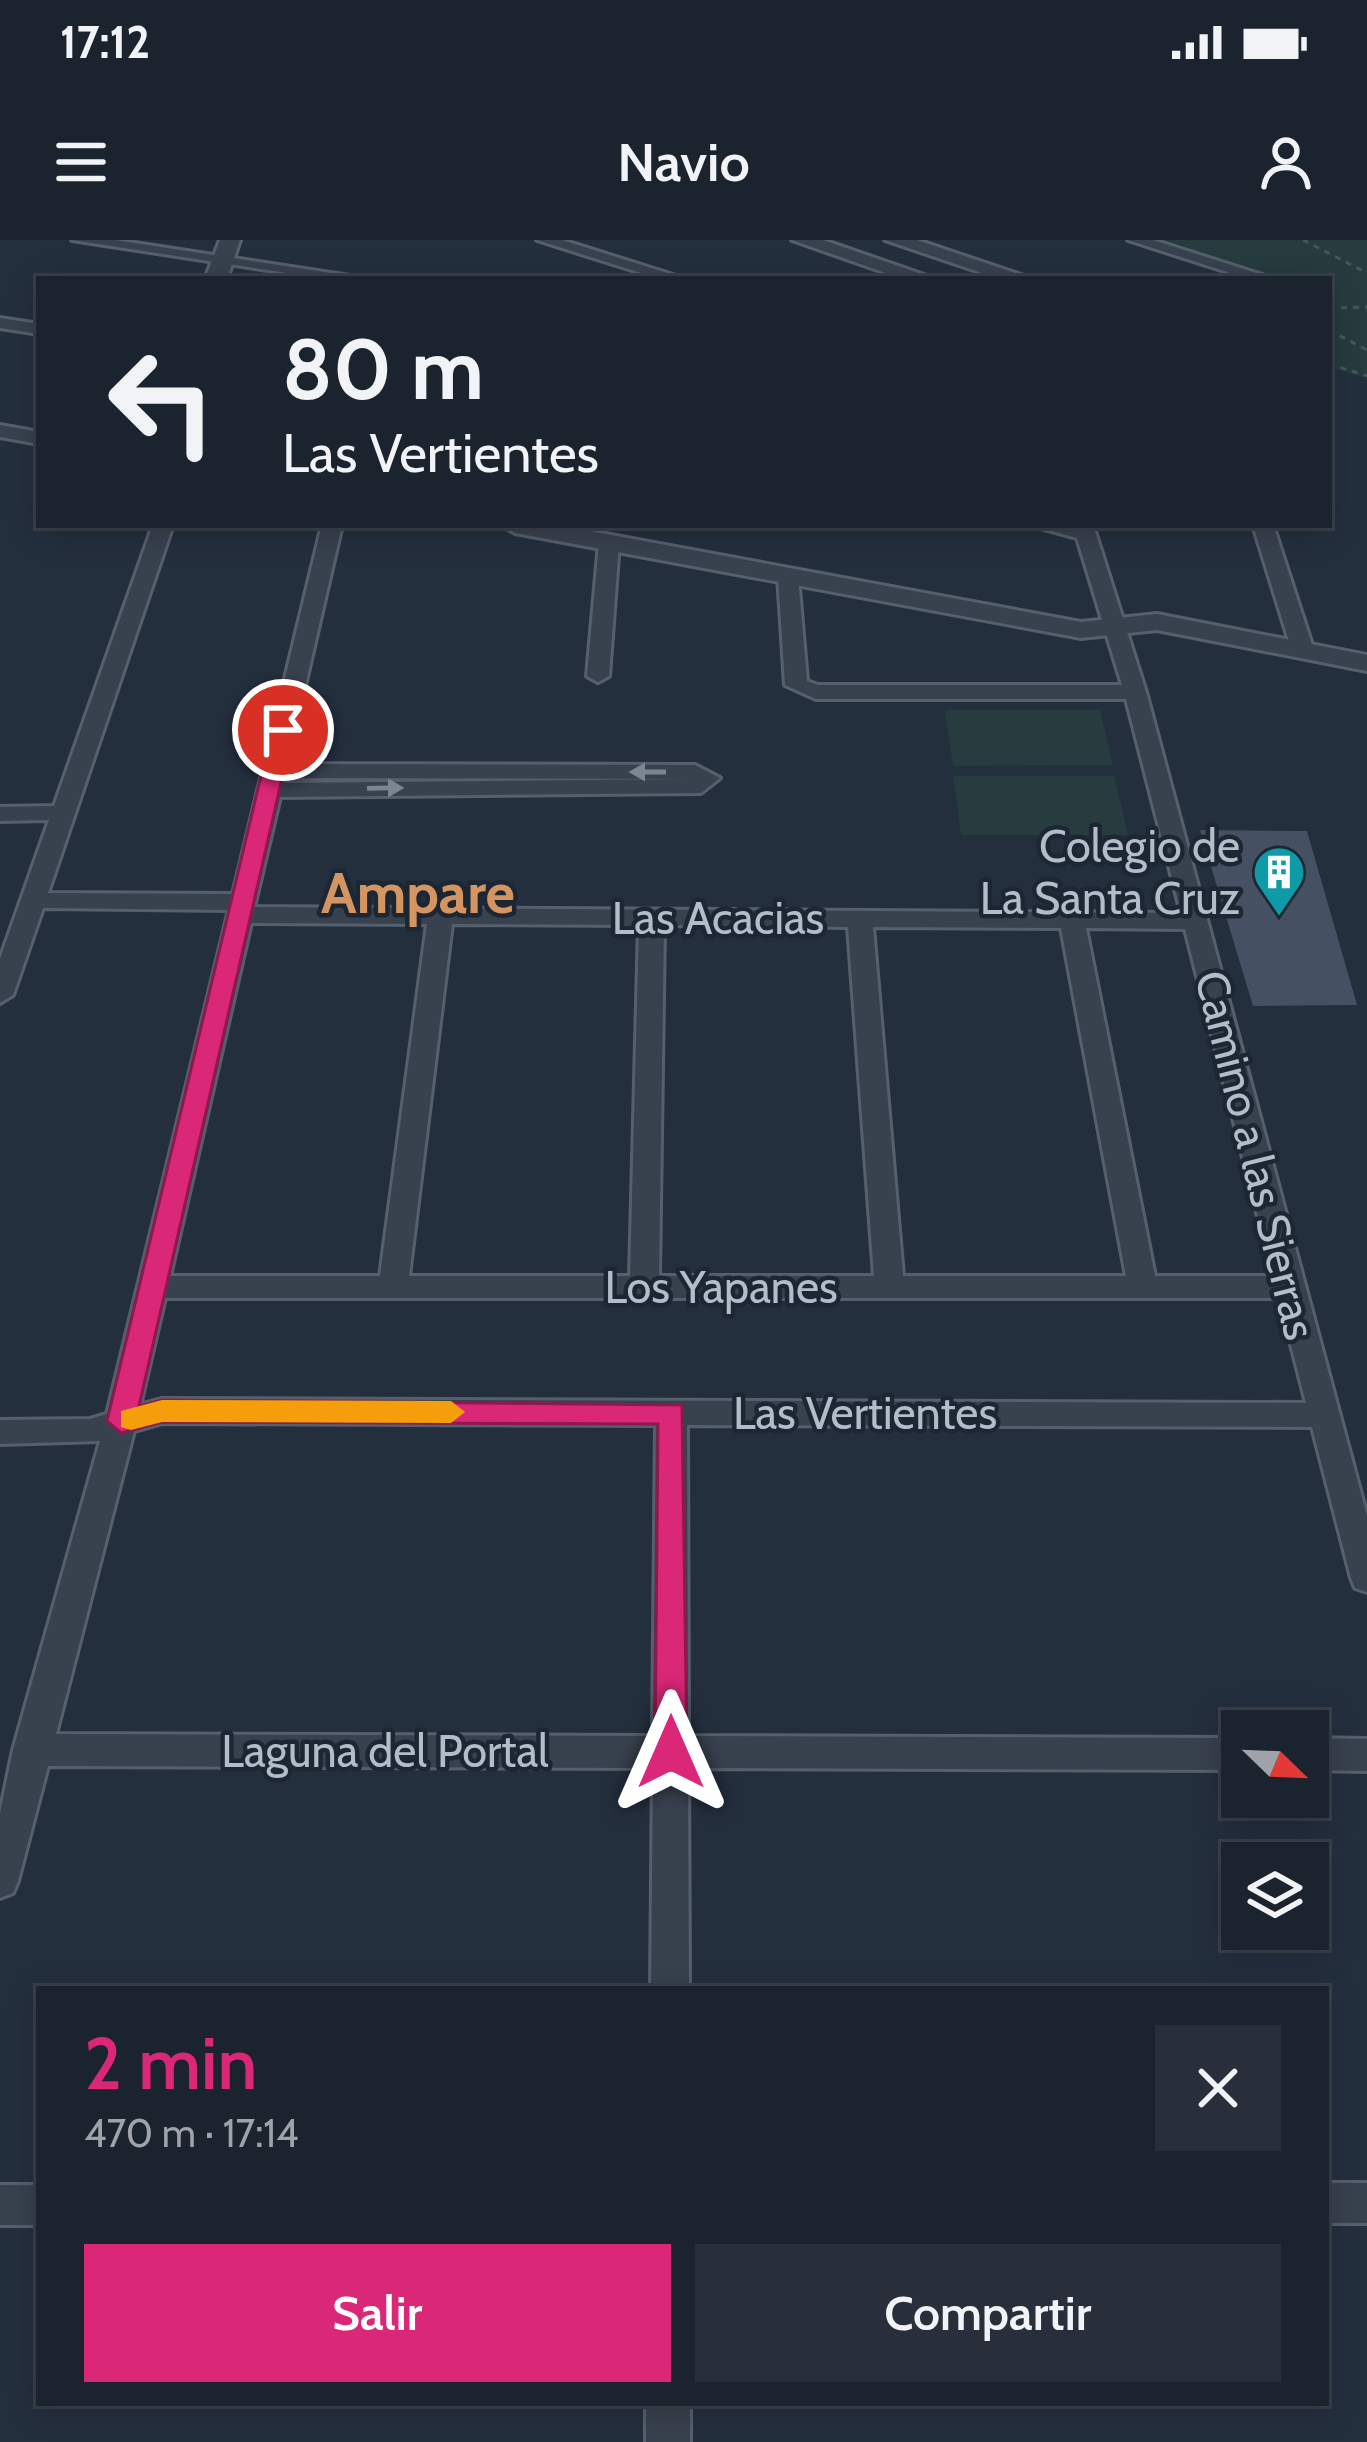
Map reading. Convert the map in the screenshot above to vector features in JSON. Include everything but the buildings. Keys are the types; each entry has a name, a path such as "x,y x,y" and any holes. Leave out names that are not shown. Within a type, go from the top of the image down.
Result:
{"street":[{"path":"80,240 344,276"},
{"path":"545,240 668,276"},
{"path":"802,240 876,269 910,276"},
{"path":"876,269 901,241 1012,276"},
{"path":"1142,241 1257,276"},
{"path":"0,323 36,329"},
{"path":"0,431 36,437"},
{"path":"0,995 162,528"},
{"path":"0,1881 121,1421 331,528"},
{"path":"544,528 622,536 788,576 1081,630 1157,622 1367,663"},
{"path":"1264,528 1303,651"},
{"name":"Camino a las Sierras","path":"1084,529 1117,625 1367,1578"},
{"path":"598,676 622,536"},
{"path":"788,576 796,685 815,692 1135,692"},
{"path":"695,772 709,778 701,786 270,780 695,772"},
{"path":"0,814 63,813"},
{"name":"Las Acacias","path":"33,900 440,918 1196,921"},
{"path":"393,1285 440,918"},
{"path":"644,1287 652,918"},
{"path":"860,919 889,1287"},
{"path":"1072,920 1143,1287"},
{"name":"Los Yapanes","path":"151,1287 1291,1287"},
{"name":"Las Vertientes","path":"0,1432 90,1431 162,1411 1323,1415"},
{"path":"670,1986 672,1413"},
{"name":"Laguna del Portal","path":"31,1750 1221,1754"},
{"path":"1329,1754 1367,1755"},
{"path":"1329,2204 1367,2203"},
{"path":"0,2205 36,2205"},
{"path":"668,2406 668,2442"}],"path":[{"path":"1303,240 1367,273"},
{"path":"1332,308 1367,307"},
{"path":"1332,332 1367,350"},
{"path":"1332,365 1367,376"}],"green space":[{"path":"1166,240 1367,240 1367,378 1332,368 1332,276 1268,276"},
{"path":"945,710 1100,710 1113,765 953,766"},
{"path":"953,776 1114,776 1128,835 961,835"}],"slow traffic":[{"path":"131,1419 162,1411 451,1412"}],"place":[{"name":"Colegio de La Santa Cruz","path":"1279,918"}],"district":[{"name":"Ampare","path":"418,893"}],"route":[{"path":"283,730 121,1421 162,1411 672,1413 671,1752"}]}
